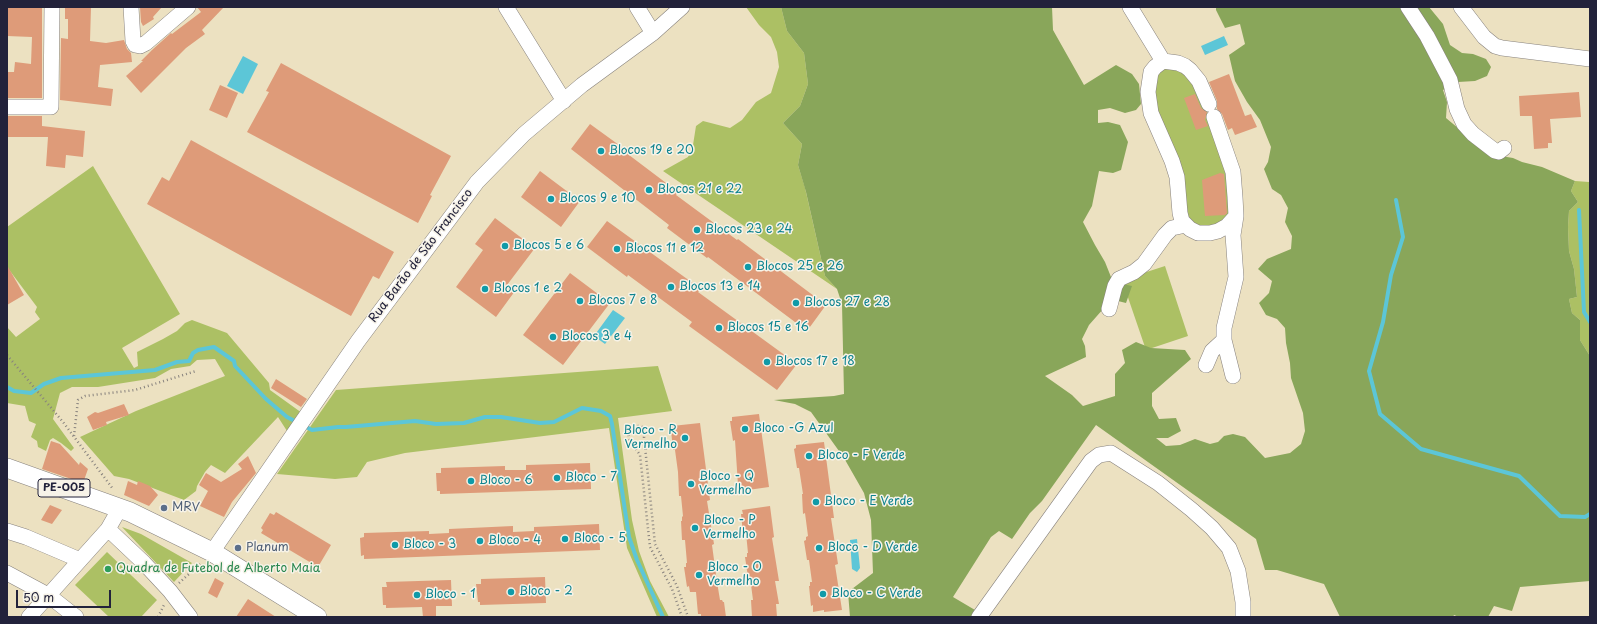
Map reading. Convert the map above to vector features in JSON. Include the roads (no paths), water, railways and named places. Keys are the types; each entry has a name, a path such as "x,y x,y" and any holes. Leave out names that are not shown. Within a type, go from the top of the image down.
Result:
{"main road":[{"name":"PE-005","path":"7,468 118,500 207,557 317,617"}],"street":[{"path":"7,107 51,112 52,7"},
{"path":"131,7 131,30 133,41 135,45 140,46 146,43 188,7"},
{"path":"506,7 564,101"},
{"path":"637,7 653,33"},
{"name":"Rua Barão de São Francisco","path":"207,557 296,432 358,341 477,182 524,134 582,85 653,33 682,7"},
{"path":"1130,7 1163,60 1178,63 1190,70 1199,81 1233,172 1236,216 1233,235 1236,277 1226,315 1224,340 1233,376"},
{"path":"1408,7 1427,36 1450,80 1457,109 1464,124 1473,134 1495,151 1499,152 1504,148"},
{"path":"1461,7 1484,37 1495,46 1590,59"},
{"path":"1163,60 1151,72 1148,102 1177,177 1182,221 1198,233 1218,231 1227,226 1236,216"},
{"path":"1109,309 1115,286 1119,279 1134,272 1144,264 1165,235 1172,228 1186,225"},
{"path":"1206,365 1212,352 1224,340"},
{"path":"979,617 1091,461 1099,455 1111,453 1158,483 1212,528 1229,548 1238,571 1244,602 1243,617"},
{"path":"29,617 108,529 118,500"},
{"path":"108,529 144,563 170,591 190,617"},
{"path":"7,531 26,537 80,560"},
{"path":"7,573 48,595 76,617"}],"water":[{"path":"1224,36 1228,45 1205,55 1201,46"},
{"path":"243,56 258,64 243,94 227,86"},
{"path":"613,310 625,318 605,344 594,336"},
{"path":"857,539 860,568 857,572 852,569 850,540"}],"waterway":[{"path":"1396,200 1403,237 1391,275 1383,322 1369,371 1380,414 1421,449 1519,476 1560,516 1585,517 1590,514"},
{"path":"1579,210 1584,312 1590,322"},
{"path":"7,387 14,391 31,393 44,384 61,378 155,370 177,362 189,361 193,353 198,350 214,347 234,361 235,366 266,399 287,417 312,430 415,421 436,424 464,423 485,417 501,417 540,423 554,422 582,408 601,411 610,416 612,424 629,537 637,560 663,617"}],"place":[{"name":"Blocos 19 e 20","path":"601,151"},
{"name":"Blocos 21 e 22","path":"649,190"},
{"name":"Blocos 9 e 10","path":"551,199"},
{"name":"Blocos 23 e 24","path":"697,230"},
{"name":"Blocos 5 e 6","path":"505,246"},
{"name":"Blocos 11 e 12","path":"617,249"},
{"name":"Blocos 25 e 26","path":"748,267"},
{"name":"Blocos 13 e 14","path":"671,287"},
{"name":"Blocos 1 e 2","path":"485,289"},
{"name":"Blocos 7 e 8","path":"580,301"},
{"name":"Blocos 27 e 28","path":"796,303"},
{"name":"Blocos 15 e 16","path":"719,328"},
{"name":"Blocos 3 e 4","path":"553,337"},
{"name":"Blocos 17 e 18","path":"767,362"},
{"name":"Bloco -G Azul","path":"745,429"},
{"name":"Bloco - R Vermelho","path":"685,438"},
{"name":"Bloco - F Verde","path":"809,456"},
{"name":"Bloco - 7","path":"557,478"},
{"name":"Bloco - 6","path":"471,481"},
{"name":"Bloco - Q Vermelho","path":"691,484"},
{"name":"Bloco - E Verde","path":"816,502"},
{"name":"MRV","path":"164,508"},
{"name":"Bloco - P Vermelho","path":"695,528"},
{"name":"Bloco - 5","path":"565,539"},
{"name":"Bloco - 4","path":"480,541"},
{"name":"Bloco - 3","path":"395,545"},
{"name":"Planum","path":"238,548"},
{"name":"Bloco - D Verde","path":"819,548"},
{"name":"Quadra de Futebol de Alberto Maia","path":"108,569"},
{"name":"Bloco - O Vermelho","path":"699,575"},
{"name":"Bloco - 2","path":"511,592"},
{"name":"Bloco - C Verde","path":"823,594"},
{"name":"Bloco - 1","path":"417,595"}]}
